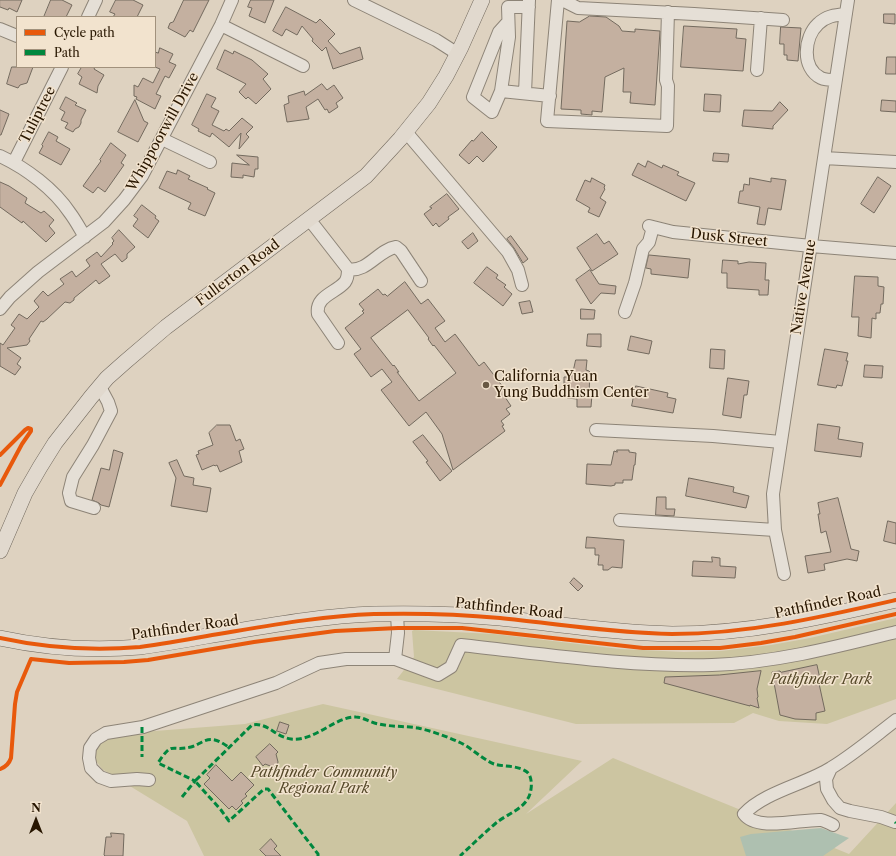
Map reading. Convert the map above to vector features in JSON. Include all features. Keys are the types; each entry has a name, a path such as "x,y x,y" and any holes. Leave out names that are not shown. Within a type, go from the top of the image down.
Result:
{"main road":[{"name":"Fullerton Road","path":"0,551 25,493 55,443 100,386 125,362 166,327 366,176 406,132 429,103 458,54 482,0"},
{"name":"Pathfinder Road","path":"0,638 67,648 125,648 165,644 314,619 360,615 397,614 463,615 612,631 687,634 729,632 770,627 896,600"}],"street":[{"path":"88,16 96,0"},
{"name":"Whippoorwill Drive","path":"0,309 10,297 38,272 104,222 124,200 142,176 162,139 221,25 232,0"},
{"path":"354,0 436,40 458,54"},
{"path":"558,0 547,122 667,126 668,86 666,80 668,12"},
{"path":"562,0 578,8 668,12 783,20"},
{"name":"Native Avenue","path":"784,574 775,530 773,494 848,0"},
{"path":"508,22 499,32 473,97 492,112 501,91 509,37 508,7 529,4 525,93"},
{"path":"836,80 821,78 811,70 808,64 807,55 808,42 812,31 826,18 832,15 846,14"},
{"path":"757,70 760,18"},
{"path":"221,25 303,66"},
{"path":"0,29 16,36"},
{"name":"Tuliptree","path":"14,162 61,68"},
{"path":"501,91 550,96"},
{"path":"406,132 508,252 518,270 522,285"},
{"path":"162,139 210,162"},
{"path":"0,156 14,162 45,185 70,212 85,237"},
{"path":"824,158 896,162"},
{"path":"309,219 348,269 355,271 362,268 390,248 396,247 401,251 421,281"},
{"name":"Dusk Street","path":"625,312 635,283 643,249 649,242 651,226 672,232 896,253"},
{"path":"338,343 318,314 317,308 319,302 345,282 348,269"},
{"path":"94,508 70,501 69,493 73,477 93,445 111,411 100,386"},
{"path":"596,430 713,436 781,442"},
{"path":"620,520 775,530"},
{"path":"395,659 398,633 397,614"},
{"path":"149,780 137,778 111,781 100,777 92,768 89,758 90,748 96,739 106,733 143,726 269,685 319,663 346,658 395,659 438,675 451,667 461,645 632,663 712,665 770,660 896,632"},
{"path":"833,824 822,820 763,824 747,818 744,814 749,808 765,799 831,768 896,720"},
{"path":"831,768 826,779 827,789 833,800 840,808 881,817 895,822"}],"green space":[{"name":"Pathfinder Park","path":"896,618 896,699 827,724 779,721 753,713 734,723 576,724 397,679 414,657 412,631 414,630 494,634 620,649 684,652 721,651 771,645 810,638"},
{"name":"Pathfinder Community Regional Park","path":"323,704 582,761 526,814 613,758 849,854 896,803 896,856 204,856 187,821 102,769 96,761 95,752 99,742 109,737 142,732 245,724"}],"shaded area":[{"path":"821,828 849,838 823,856 746,856 740,837 751,834"}],"building":[{"path":"0,0 22,0 17,12 9,8 8,10 0,7"},
{"path":"51,0 62,0 72,5 66,16 44,16"},
{"path":"116,0 133,0 143,5 138,16 114,16 115,14 110,12"},
{"path":"184,0 209,0 193,32 190,30 185,37 168,28 170,23 173,22"},
{"path":"251,0 274,0 265,23 249,16 252,8 248,7"},
{"path":"286,7 316,23 320,19 335,34 328,41 340,54 360,47 363,59 333,69 326,47 322,51 312,41 313,39 302,26 297,35 286,29 282,36 273,31"},
{"path":"884,14 895,14 895,24 884,23"},
{"path":"590,16 606,17 619,26 622,31 635,32 635,29 660,31 655,105 630,103 631,92 623,92 624,68 605,77 602,112 592,111 592,115 581,114 581,110 561,109 567,21 579,22"},
{"path":"684,26 737,29 736,38 746,39 743,71 681,67"},
{"path":"781,27 801,28 798,61 787,60 787,55 784,55 784,44 780,44"},
{"path":"160,48 173,54 169,62 176,65 169,78 165,76 156,94 161,96 155,109 136,99 137,97 134,96 134,85 138,87 143,78 153,83 160,69 156,67 156,52 158,53"},
{"path":"225,50 233,54 234,51 252,60 268,74 263,79 271,89 256,104 248,97 246,99 239,92 246,84 217,69"},
{"path":"887,57 896,57 896,74 886,74"},
{"path":"12,67 33,68 27,83 20,85 18,88 7,84"},
{"path":"81,68 94,68 104,75 98,86 97,93 79,84 82,77 78,74"},
{"path":"322,84 327,90 334,85 343,98 336,103 338,107 329,113 327,109 325,110 318,99 306,107 309,119 287,122 284,105 289,103 288,96 304,91 305,95"},
{"path":"207,94 216,98 211,107 219,111 212,125 224,131 226,129 229,131 242,118 253,127 246,134 249,137 239,149 241,133 229,147 212,133 210,137 198,131 199,129 192,125"},
{"path":"705,94 721,95 720,112 704,111"},
{"path":"66,97 77,103 75,105 86,110 79,127 73,132 65,128 68,123 61,120 65,112 60,109"},
{"path":"135,100 144,121 148,123 138,142 118,132"},
{"path":"882,100 896,101 896,112 881,111"},
{"path":"780,102 788,110 773,126 773,129 742,126 744,110 772,111"},
{"path":"0,110 9,114 1,135 0,135"},
{"path":"49,132 58,137 56,141 70,149 61,165 39,153"},
{"path":"482,132 497,147 483,162 477,156 469,164 459,155 472,140 473,141"},
{"path":"111,143 126,155 121,163 124,165 105,192 98,187 93,193 83,186 101,161 100,160"},
{"path":"714,153 729,154 728,162 713,161"},
{"path":"237,155 258,157 258,169 255,169 254,177 243,175 243,178 231,177 232,163 249,165"},
{"path":"648,161 662,168 663,165 679,172 677,175 695,183 686,201 632,175 638,163 645,167"},
{"path":"178,170 190,176 188,179 208,188 207,189 215,193 205,216 188,209 191,203 159,188 167,171 176,174"},
{"path":"878,177 891,186 874,213 861,204"},
{"path":"592,178 605,185 605,189 600,198 606,202 599,217 588,212 590,208 576,200 585,180 590,182"},
{"path":"750,178 771,182 771,178 786,180 781,210 768,208 765,225 757,224 760,207 738,203 740,191 743,191 744,184 749,185"},
{"path":"0,182 27,198 25,203 41,213 44,211 54,220 49,226 55,233 46,242 23,221 22,223 0,207"},
{"path":"447,194 459,209 448,217 449,219 439,227 436,223 433,226 424,214 432,208 430,207"},
{"path":"142,205 156,216 155,218 159,221 148,238 133,226 138,219 134,216"},
{"path":"119,230 135,247 127,254 127,258 122,262 115,254 101,264 110,276 99,284 96,280 70,303 65,302 47,319 43,322 41,321 29,339 30,341 27,345 7,348 21,358 17,364 21,367 15,375 0,366 0,343 3,345 15,328 11,325 19,314 27,319 39,307 34,301 43,291 48,296 64,284 60,279 72,271 76,277 90,266 86,260 97,252 101,257 113,244 112,243 114,241 112,238"},
{"path":"473,233 478,241 468,249 462,242"},
{"path":"597,234 604,244 609,241 618,254 592,271 577,248"},
{"path":"511,236 528,259 523,263 507,239"},
{"path":"649,255 690,259 688,278 651,274 651,269 646,268"},
{"path":"723,260 738,261 738,264 749,262 766,263 765,280 769,280 768,295 759,295 759,290 727,288 727,273 722,273"},
{"path":"487,267 498,275 496,278 506,285 504,287 512,294 503,306 474,283"},
{"path":"590,270 599,284 616,286 615,294 601,293 591,304 576,280"},
{"path":"855,276 878,277 878,286 884,287 883,304 881,304 880,313 876,313 876,319 872,318 871,338 858,336 859,317 852,317"},
{"name":"California Yuan Yung Buddhism Center","path":"405,282 421,304 428,299 445,321 435,328 445,342 455,334 479,366 484,362 506,391 503,394 511,406 506,409 510,414 501,421 504,425 502,426 505,431 453,470 442,434 426,412 409,426 381,390 392,382 382,369 371,377 354,354 361,349 345,328 364,313 362,311 364,310 359,304 378,289 383,295 385,294 387,296","holes":["408,310 429,338 428,339 433,346 434,345 456,373 419,401 397,372 399,372 394,365 393,366 371,338"]},
{"path":"530,301 533,312 522,314 519,303"},
{"path":"581,309 595,310 594,319 581,319"},
{"path":"588,334 601,334 601,347 587,346"},
{"path":"631,336 652,341 649,354 628,350"},
{"path":"711,349 725,350 724,369 710,368"},
{"path":"825,349 848,353 846,361 848,361 842,386 837,385 836,388 818,385"},
{"path":"576,360 587,360 586,370 590,372 589,394 592,394 591,407 577,407 577,399 567,398 567,386 564,386 564,377 571,377"},
{"path":"865,365 883,366 882,378 864,377"},
{"path":"728,378 749,381 747,395 744,395 741,418 723,415"},
{"path":"636,386 668,393 667,397 676,399 673,413 632,406"},
{"path":"818,424 840,427 838,439 863,443 861,457 815,451"},
{"path":"217,425 230,425 236,441 240,439 244,449 239,451 242,462 220,472 217,465 202,470 196,455 199,454 198,451 213,445 209,433"},
{"path":"423,435 452,471 440,481 426,462 428,461 413,442"},
{"path":"114,450 123,453 109,507 92,500 101,468 109,470"},
{"path":"617,450 629,450 629,452 636,453 632,480 623,480 623,483 615,483 615,485 611,486 586,484 587,464 611,465 614,451 617,452"},
{"path":"177,460 184,476 194,478 193,485 211,488 207,512 171,506 176,478 169,463"},
{"path":"689,478 734,487 733,492 749,496 746,508 686,496"},
{"path":"657,497 666,497 666,509 675,509 674,516 656,515"},
{"path":"838,498 851,549 859,551 857,561 847,559 824,564 825,570 808,573 805,556 831,552 826,531 821,533 818,503"},
{"path":"888,521 896,523 896,544 884,541"},
{"path":"587,537 624,540 622,568 612,567 608,570 603,570 603,565 598,565 599,555 595,555 595,548 586,548"},
{"path":"712,557 720,558 720,566 736,567 735,578 692,576 693,561 712,562"},
{"path":"574,578 583,586 578,591 570,583"},
{"path":"817,665 820,679 818,679 825,711 816,713 816,720 795,719 780,715 772,672 781,672"},
{"path":"761,671 757,689 759,708 664,683 665,677 719,675"},
{"path":"280,722 289,725 286,734 277,731"},
{"path":"270,744 278,752 276,754 278,762 277,766 273,767 265,764 263,766 256,757"},
{"path":"216,765 232,781 241,772 254,785 245,794 247,796 241,801 243,803 236,810 232,806 229,809 204,784 210,778 207,775"},
{"path":"111,833 124,834 123,856 104,855 106,837 111,837"},
{"path":"271,839 277,846 274,849 281,856 266,856 260,850"}],"marked path":[{"path":"318,856 268,789 264,789 229,821 195,781 252,725 263,726 285,738 300,739 308,737 341,720 359,717 389,726 418,728 434,732 461,743 494,764 515,767 527,772 530,777 531,789 526,801 496,823 460,856"},
{"path":"142,727 142,757"},
{"path":"182,797 195,781 158,763 169,749 191,747 206,740 220,742 230,748"}],"cycle path":[{"path":"0,455 25,430 28,428 31,429 0,485"},
{"path":"0,638 70,648 105,649 140,647 311,619 374,614 437,614 500,618 608,630 672,634 701,633 757,628 813,618 896,600"},
{"path":"0,769 7,765 11,758 17,692 31,659 69,663 148,660 254,642 335,631 398,628 462,628 643,648 720,648 795,637 896,614"}],"place":[{"name":"California Yuan Yung Buddhism Center","path":"486,385"}]}
